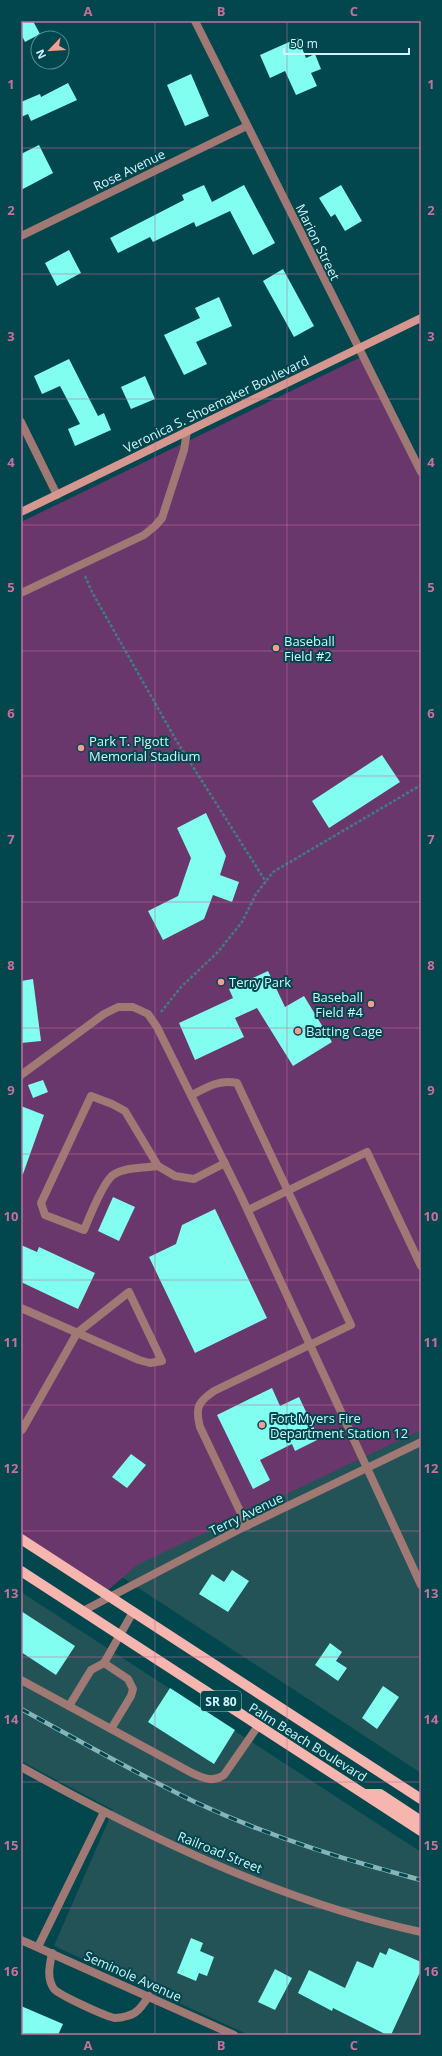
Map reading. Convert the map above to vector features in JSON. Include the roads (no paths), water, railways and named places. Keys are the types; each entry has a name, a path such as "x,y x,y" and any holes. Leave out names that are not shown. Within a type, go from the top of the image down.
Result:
{"main road":[{"name":"Palm Beach Boulevard","path":"21,1539 421,1799"},
{"name":"Palm Beach Boulevard","path":"21,1571 421,1831"},
{"path":"366,1794 380,1794 421,1821"}],"street":[{"name":"Marion Street","path":"194,21 421,472"},
{"name":"Rose Avenue","path":"21,236 247,126"},
{"name":"Veronica S. Shoemaker Boulevard","path":"21,512 421,318"},
{"path":"21,422 56,495"},
{"path":"21,594 144,534 155,526 162,518 181,461 187,431"},
{"path":"21,1075 104,1014 118,1007 134,1007 148,1014 169,1047 248,1210 421,1585"},
{"path":"192,1095 213,1084 227,1081 237,1083 351,1325 214,1391 203,1398 198,1405 197,1416 200,1427 246,1526"},
{"path":"158,1166 123,1171 112,1176 84,1230 45,1215 41,1203 91,1096 125,1111 158,1166 175,1176 194,1179 225,1163"},
{"path":"248,1210 367,1152 421,1266"},
{"path":"21,1430 77,1333 129,1292 162,1361 150,1363 139,1360 77,1333 22,1311"},
{"name":"Terry Avenue","path":"82,1611 246,1526 421,1442"},
{"path":"69,1706 91,1670 104,1663 133,1612"},
{"path":"104,1663 128,1679 133,1689 131,1696 111,1729"},
{"path":"21,1680 192,1773 208,1780 217,1779 224,1774 258,1726"},
{"name":"Railroad Street","path":"21,1768 166,1843 224,1868 340,1911 421,1932"},
{"path":"38,1947 104,1812"},
{"name":"Seminole Avenue","path":"21,1940 234,2035"},
{"path":"52,1953 49,1967 50,1979 54,1989 78,2002 114,2018 128,2016 140,2010 149,1996"}],"railway":[{"path":"21,1709 151,1780 217,1812 306,1846 421,1880"}],"place":[{"name":"Baseball Field #2","path":"276,648"},
{"name":"Park T. Pigott Memorial Stadium","path":"81,748"},
{"name":"Terry Park","path":"221,982"},
{"name":"Baseball Field #4","path":"371,1004"},
{"name":"Batting Cage","path":"298,1031"},
{"name":"Fort Myers Fire Department Station 12","path":"262,1425"}]}
